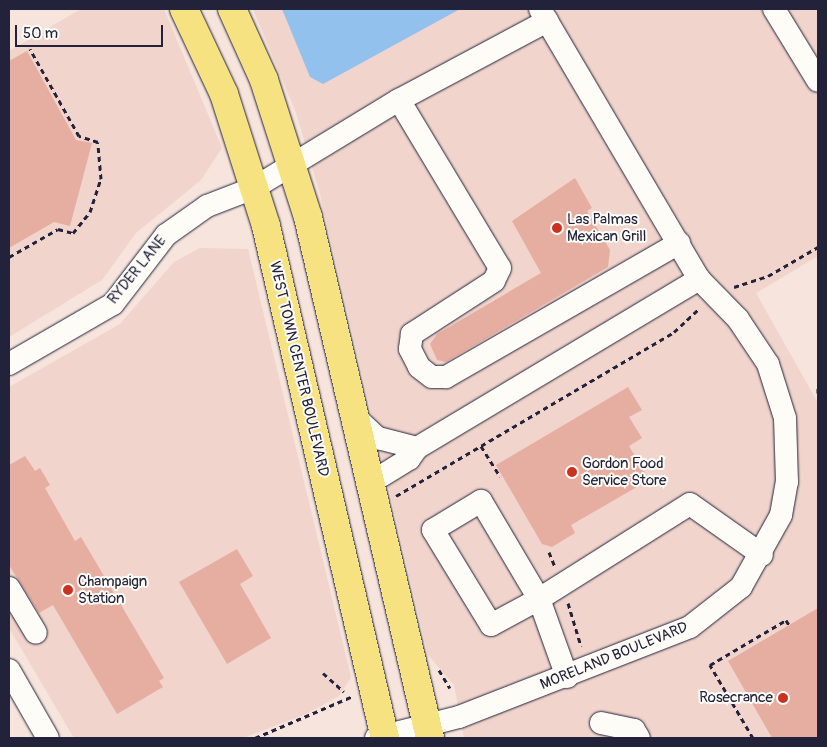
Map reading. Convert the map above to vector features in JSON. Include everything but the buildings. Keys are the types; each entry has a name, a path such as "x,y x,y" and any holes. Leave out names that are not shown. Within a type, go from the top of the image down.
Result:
{"main road":[{"name":"WEST TOWN CENTER BOULEVARD","path":"184,9 224,94 254,188 381,737"},
{"path":"232,9 264,80 293,166 354,416 380,492 429,732"}],"street":[{"path":"774,9 818,81"},
{"name":"RYDER LANE","path":"9,364 113,304 145,258 173,230 207,206 254,188 293,166 399,100 544,15"},
{"name":"MORELAND BOULEVARD","path":"381,737 429,732 690,627 741,587 762,555 781,515 787,482 780,394 768,364 738,319 699,279 544,15"},
{"path":"399,100 500,268 494,280 412,334 410,349 419,367 432,377 446,377 679,243"},
{"path":"380,492 417,448 699,279"},
{"path":"354,416 378,438 417,448"},
{"path":"567,677 539,599 481,502 433,530 491,625 539,599 690,504 762,555"},
{"path":"9,588 36,633"},
{"path":"9,670 48,738"},
{"path":"601,723 634,730 639,738"}],"path":[{"path":"9,257 58,229 73,233 90,212 101,179 98,142 79,136 30,49"},
{"path":"731,288 768,276 818,247"},
{"path":"380,492 481,446 674,332 706,305"},
{"path":"818,388 818,393"},
{"path":"481,446 500,477"},
{"path":"753,738 710,665 786,620 789,625"},
{"path":"433,665 450,688"},
{"path":"323,673 344,692"},
{"path":"255,738 356,695"}],"shaded area":[{"path":"81,9 164,9 222,148 201,180 136,233 102,280 9,337 9,51"},
{"path":"253,9 818,9 818,256 756,293 818,403 818,738 464,738 454,685 428,655 319,190 296,113"},
{"path":"200,248 248,249 351,677 339,696 306,714 243,738 74,738 9,628 9,387 120,324 174,262"}],"water":[{"path":"282,9 460,9 323,84 310,77"}],"place":[{"name":"Las Palmas Mexican Grill","path":"557,228"},
{"name":"Gordon Food Service Store","path":"572,472"},
{"name":"Champaign Station","path":"68,590"},
{"name":"Rosecrance","path":"783,698"}]}
